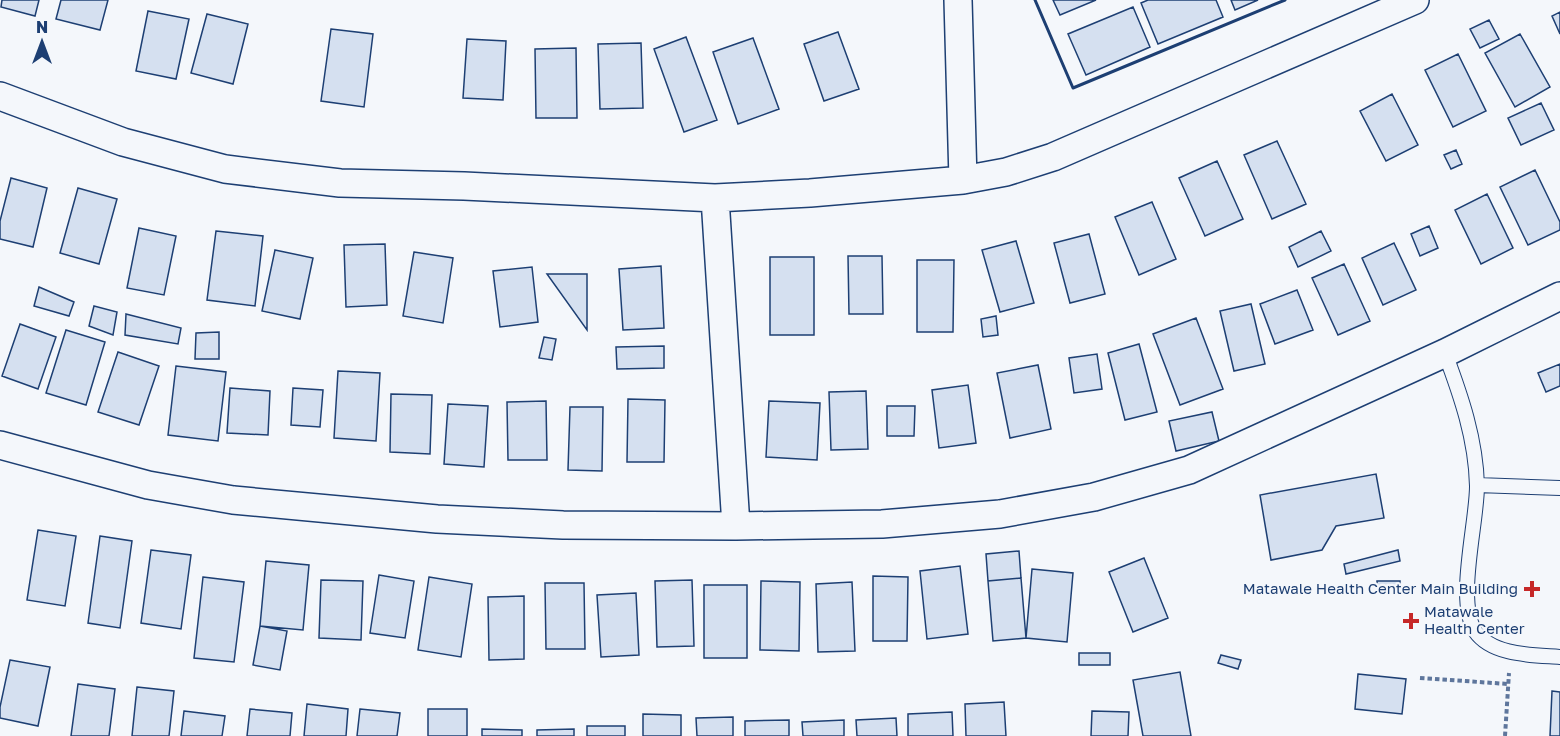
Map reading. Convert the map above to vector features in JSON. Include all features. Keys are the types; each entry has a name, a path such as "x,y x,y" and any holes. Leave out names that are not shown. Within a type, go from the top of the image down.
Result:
{"street":[{"path":"958,0 963,180"},
{"path":"0,96 123,142 225,169 340,183 464,186 715,198 810,193 963,180 1006,172 1053,157 1415,0"},
{"path":"715,198 736,526"},
{"path":"0,445 148,485 233,500 460,520 563,525 736,526 882,524 1000,514 1094,497 1189,470 1445,353 1560,296"}],"lane":[{"path":"1445,353 1465,410 1472,441 1477,485 1476,516 1469,562 1470,620 1476,633 1492,645 1512,652 1560,657"},
{"path":"1477,485 1560,488"}],"path":[{"path":"1505,736 1512,652"},
{"path":"1420,678 1508,684"}],"building":[{"path":"2,0 39,0 35,16 1,7"},
{"path":"61,0 108,0 100,30 56,19"},
{"path":"1053,0 1096,0 1060,15"},
{"path":"1148,0 1216,0 1223,17 1158,44 1141,3"},
{"path":"1231,0 1258,0 1235,10"},
{"path":"1133,7 1150,47 1086,75 1068,34"},
{"path":"148,11 189,19 176,79 136,71"},
{"path":"1560,12 1560,34 1552,16"},
{"path":"207,14 248,24 233,84 191,73"},
{"path":"1489,20 1499,39 1480,48 1470,29"},
{"path":"331,29 373,34 364,107 321,101"},
{"path":"838,32 859,89 824,101 804,44"},
{"path":"1520,34 1550,87 1515,107 1485,53"},
{"path":"686,37 717,120 684,132 654,49"},
{"path":"753,38 779,109 738,124 713,52"},
{"path":"467,39 506,41 503,100 463,98"},
{"path":"641,43 643,108 600,109 598,44"},
{"path":"576,48 577,118 536,118 535,49"},
{"path":"1458,54 1486,111 1453,127 1425,70"},
{"path":"1392,94 1418,145 1386,161 1360,111"},
{"path":"1541,103 1554,130 1521,145 1508,118"},
{"path":"1277,141 1306,204 1272,219 1244,155"},
{"path":"1456,150 1462,164 1451,169 1444,155"},
{"path":"1217,161 1243,219 1205,236 1179,178"},
{"path":"1535,170 1560,222 1560,230 1528,245 1500,187"},
{"path":"11,178 47,188 33,247 0,239 0,221"},
{"path":"78,188 117,199 99,264 60,253"},
{"path":"1487,194 1513,248 1481,264 1455,210"},
{"path":"1152,202 1176,259 1139,275 1115,217"},
{"path":"1429,226 1438,248 1420,256 1411,234"},
{"path":"139,228 176,236 164,295 127,288"},
{"path":"216,231 263,236 255,306 207,300"},
{"path":"1321,231 1331,251 1298,267 1289,247"},
{"path":"1089,234 1105,294 1070,303 1054,243"},
{"path":"1016,241 1034,303 1000,312 982,250"},
{"path":"1394,243 1416,290 1383,305 1362,258"},
{"path":"385,244 387,305 346,307 344,245"},
{"path":"275,250 313,258 300,319 262,311"},
{"path":"414,252 453,258 443,323 403,316"},
{"path":"848,256 882,256 883,314 849,314"},
{"path":"770,257 814,257 814,335 770,335"},
{"path":"917,260 954,260 953,332 917,332"},
{"path":"1344,264 1370,321 1338,335 1312,278"},
{"path":"661,266 664,328 623,330 619,269"},
{"path":"532,267 538,322 500,327 493,271"},
{"path":"547,274 587,274 587,330"},
{"path":"39,287 74,302 69,316 34,306"},
{"path":"1297,290 1313,330 1275,344 1260,304"},
{"path":"1251,304 1265,364 1234,371 1220,311"},
{"path":"94,306 117,312 113,335 89,326"},
{"path":"126,314 181,328 178,344 125,335"},
{"path":"996,316 998,335 983,337 981,319"},
{"path":"1196,318 1223,389 1180,405 1153,334"},
{"path":"20,324 56,337 38,389 2,376"},
{"path":"66,330 105,342 86,405 46,393"},
{"path":"219,332 219,359 195,359 196,333"},
{"path":"544,337 556,339 552,360 539,358"},
{"path":"1139,344 1157,412 1125,420 1108,353"},
{"path":"664,346 664,368 617,369 616,347"},
{"path":"118,352 159,366 139,425 98,412"},
{"path":"1097,354 1102,389 1074,393 1069,358"},
{"path":"1560,364 1560,386 1546,392 1538,373"},
{"path":"1038,365 1051,429 1010,438 997,373"},
{"path":"176,366 226,372 218,441 168,435"},
{"path":"338,371 380,373 376,441 334,438"},
{"path":"968,385 976,443 939,448 932,390"},
{"path":"230,388 270,391 268,435 227,433"},
{"path":"293,388 323,390 320,427 291,425"},
{"path":"866,391 868,449 831,450 829,392"},
{"path":"391,394 432,395 430,454 390,452"},
{"path":"628,399 665,400 664,462 627,462"},
{"path":"546,401 547,460 508,460 507,402"},
{"path":"769,401 820,403 817,460 766,457"},
{"path":"448,404 488,406 484,467 444,464"},
{"path":"887,406 915,406 914,436 887,436"},
{"path":"570,407 603,407 602,471 568,470"},
{"path":"1212,412 1219,441 1176,451 1169,421"},
{"path":"1376,474 1384,518 1336,526 1322,550 1271,560 1260,495"},
{"path":"38,530 76,536 65,606 27,600"},
{"path":"100,536 132,541 120,628 88,623"},
{"path":"151,550 191,555 181,629 141,623"},
{"path":"1398,550 1400,561 1346,574 1344,564"},
{"path":"1019,551 1021,578 988,581 986,554"},
{"path":"1144,558 1168,618 1133,632 1109,572"},
{"path":"266,561 309,565 303,630 260,626"},
{"path":"960,566 968,634 927,639 920,571"},
{"path":"1032,569 1073,573 1067,642 1026,638"},
{"path":"379,575 414,581 405,638 370,633"},
{"path":"873,576 908,577 907,641 873,641"},
{"path":"203,577 244,582 234,662 194,658"},
{"path":"429,577 472,584 461,657 418,650"},
{"path":"1021,578 1026,638 993,641 988,581"},
{"path":"321,580 363,581 361,640 319,638"},
{"path":"692,580 694,646 657,647 655,581"},
{"path":"761,581 800,582 799,651 760,650"},
{"path":"1377,581 1400,581 1400,587 1377,587"},
{"path":"852,582 855,651 818,652 816,584"},
{"path":"545,583 584,583 585,649 546,649"},
{"path":"704,585 747,585 747,658 704,658"},
{"path":"636,593 639,655 601,657 597,595"},
{"path":"524,596 524,659 489,660 488,597"},
{"path":"260,626 287,631 280,670 253,665"},
{"path":"1079,653 1110,653 1110,665 1079,665"},
{"path":"1221,655 1241,660 1238,669 1218,663"},
{"path":"10,660 50,667 38,726 0,718 0,707"},
{"path":"1180,672 1191,736 1143,736 1133,680"},
{"path":"1358,674 1406,679 1402,714 1355,709"},
{"path":"78,684 115,689 109,736 71,736"},
{"path":"137,687 174,691 169,736 132,736"},
{"path":"1552,691 1560,692 1560,736 1550,736"},
{"path":"1004,702 1006,736 966,736 965,704"},
{"path":"307,704 348,709 346,736 304,736"},
{"path":"250,709 292,713 290,736 247,736"},
{"path":"360,709 400,713 397,736 357,736"},
{"path":"428,709 467,709 467,736 428,736"},
{"path":"184,711 225,716 222,736 181,736"},
{"path":"1092,711 1129,712 1128,736 1091,736"},
{"path":"952,712 953,736 908,736 908,714"},
{"path":"643,714 681,715 681,736 643,736"},
{"path":"733,717 733,736 697,736 696,718"},
{"path":"896,718 897,736 857,736 856,720"},
{"path":"789,720 789,736 745,736 745,721"},
{"path":"844,720 844,736 803,736 802,722"},
{"path":"587,726 625,726 625,736 587,736"},
{"path":"482,729 522,730 522,736 482,736"},
{"path":"574,729 574,736 537,736 537,730"}],"wall":[{"path":"1035,0 1073,88 1285,0"}],"place":[{"name":"Matawale Health Center Main Building","path":"1532,589"},
{"name":"Matawale Health Center","path":"1411,621"}]}
